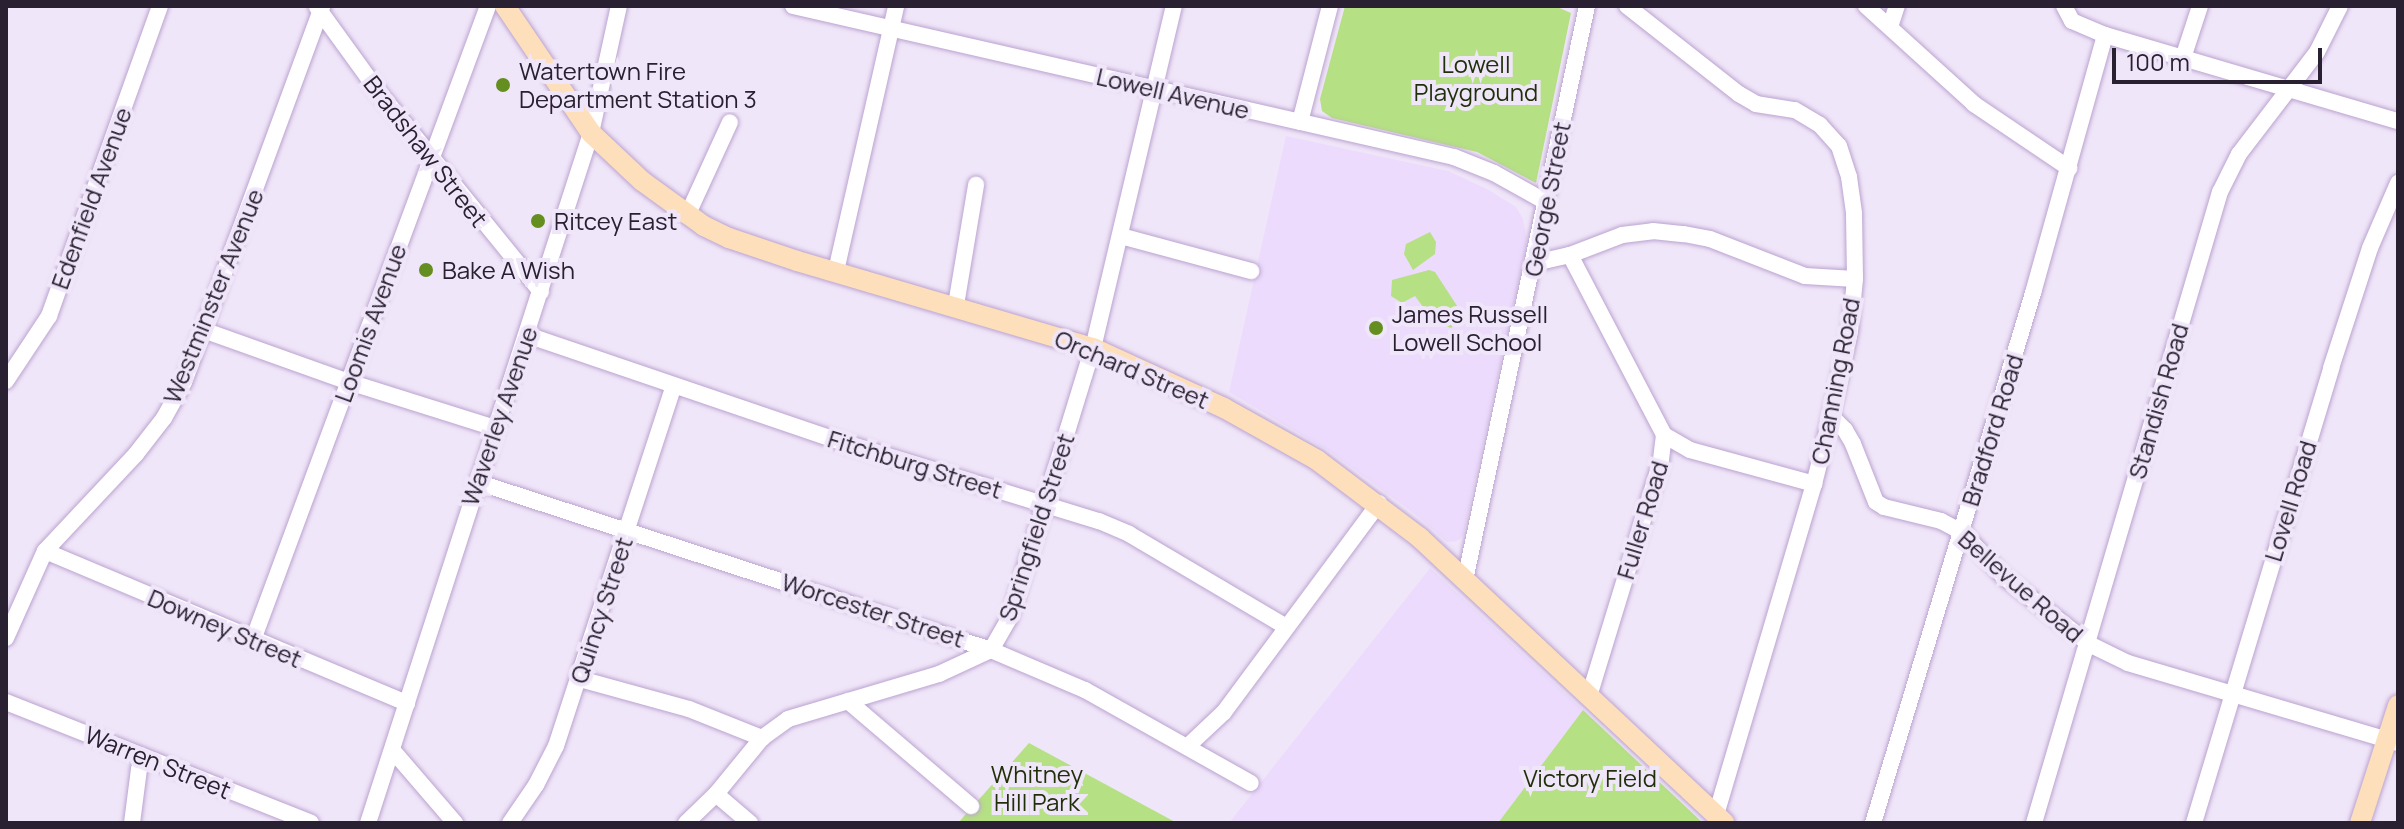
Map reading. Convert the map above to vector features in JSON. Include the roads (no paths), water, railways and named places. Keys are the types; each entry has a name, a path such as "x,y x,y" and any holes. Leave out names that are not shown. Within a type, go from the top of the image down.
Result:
{"main road":[{"name":"Orchard Street","path":"505,6 591,133 642,181 687,216 729,238 1093,348 1185,389 1270,433 1379,503 1720,819"},
{"path":"2360,823 2392,741 2398,705"}],"street":[{"name":"Edenfield Avenue","path":"6,381 49,316 160,6"},
{"name":"Loomis Avenue","path":"253,640 488,6"},
{"name":"Waverley Avenue","path":"368,823 394,752 477,482 591,133 619,6"},
{"name":"Lowell Avenue","path":"793,6 1454,157 1494,173 1544,201"},
{"path":"836,271 896,6"},
{"name":"Springfield Street","path":"686,823 716,794 762,738 788,719 939,674 991,650 1010,617 1093,348 1174,6"},
{"path":"1306,123 1330,6"},
{"name":"George Street","path":"1465,580 1535,263 1544,201 1587,6"},
{"name":"Channing Road","path":"1627,6 1739,94 1756,104 1795,110 1820,125 1839,146 1849,177 1854,214 1855,279 1850,331 1814,484 1720,819"},
{"path":"1866,6 1974,104 2069,168"},
{"path":"1890,27 1897,6"},
{"path":"2064,6 2072,21 2105,35 2398,121"},
{"path":"2183,58 2200,6"},
{"name":"Standish Road","path":"2034,823 2220,192 2239,154 2317,52 2340,6"},
{"name":"Bradshaw Street","path":"320,8 377,90 541,292"},
{"name":"Westminster Avenue","path":"6,638 45,551 136,454 164,418 184,382 320,8"},
{"name":"Bradford Road","path":"1873,823 1962,532 2105,35"},
{"path":"687,216 730,122"},
{"name":"Lovell Road","path":"2194,823 2365,263 2398,183"},
{"path":"956,305 976,185"},
{"path":"1535,263 1570,255 1622,235 1653,231 1710,239 1805,276 1855,279"},
{"path":"1121,236 1251,271"},
{"name":"Fuller Road","path":"1570,255 1664,435 1661,461 1589,697"},
{"path":"203,330 349,382 495,428"},
{"name":"Fitchburg Street","path":"527,335 673,387 1046,504 1129,534 1286,627"},
{"name":"Quincy Street","path":"510,823 536,785 556,746 673,387"},
{"name":"Bellevue Road","path":"1831,416 1853,444 1876,502 1884,507 1941,521 1962,532 2004,577 2089,644 2128,663 2392,741"},
{"path":"1664,435 1704,455 1814,484"},
{"name":"Worcester Street","path":"477,482 627,528 991,650 1085,690 1189,745 1251,783"},
{"path":"1189,745 1224,712 1379,503"},
{"name":"Downey Street","path":"45,551 407,703"},
{"path":"580,679 689,709 762,738"},
{"path":"848,701 971,806"},
{"name":"Warren Street","path":"6,702 311,823"},
{"path":"394,752 455,823"},
{"path":"132,823 139,769 145,757"},
{"path":"716,794 750,823"}],"place":[{"name":"Watertown Fire Department Station 3","path":"503,85"},
{"name":"Ritcey East","path":"538,221"},
{"name":"Bake A Wish","path":"426,270"},
{"name":"James Russell Lowell School","path":"1376,328"}],"park label":[{"name":"Lowell Playground","path":"1476,78"},
{"name":"Victory Field","path":"1590,778"},
{"name":"Whitney Hill Park","path":"1037,788"}]}
